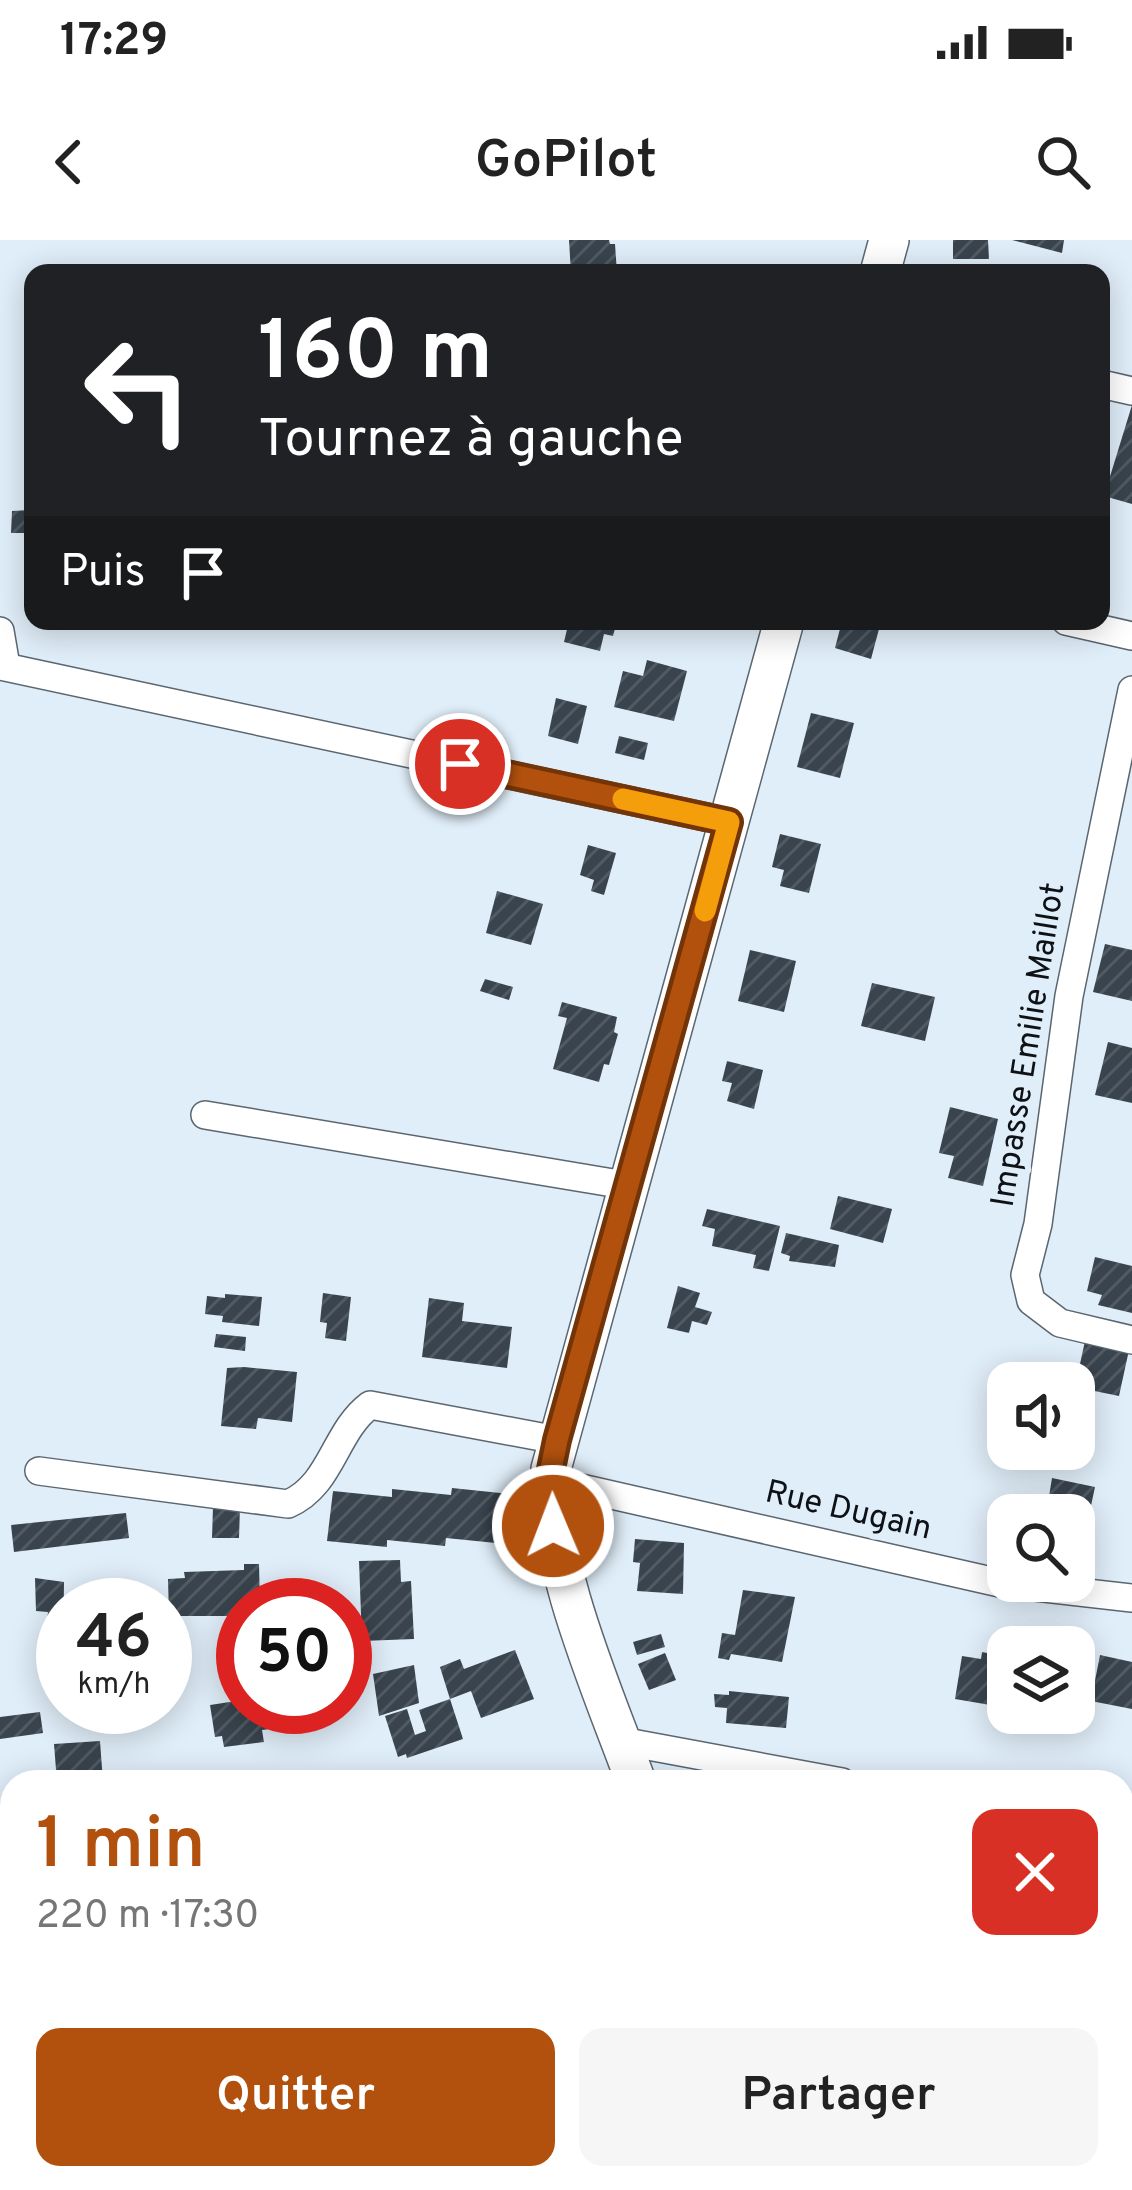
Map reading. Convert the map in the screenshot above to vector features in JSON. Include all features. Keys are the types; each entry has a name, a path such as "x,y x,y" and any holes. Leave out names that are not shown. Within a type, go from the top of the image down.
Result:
{"main road":[{"path":"632,1770 562,1570 550,1481 557,1440 782,630"}],"street":[{"path":"0,631 3,666 729,822"},
{"name":"Impasse Emilie Maillot","path":"1132,690 1069,996 1038,1224 1025,1275 1030,1301 1060,1323 1132,1340"},
{"path":"206,1115 631,1186"},
{"path":"39,1472 288,1504 303,1497 320,1479 359,1413 370,1405 557,1440"},
{"name":"Rue Dugain","path":"550,1481 1000,1583 1132,1598"},
{"path":"621,1741 777,1770"}],"building":[{"path":"569,240 615,244 616,264 570,264"},
{"path":"953,240 988,240 989,259 953,259"},
{"path":"1012,240 1064,240 1062,253"},
{"path":"1132,405 1132,504 1110,498 1110,476"},
{"path":"24,510 24,533 11,533 12,511"},
{"path":"567,630 615,630 613,636 604,634 600,651 564,642"},
{"path":"840,630 879,630 871,659 835,648"},
{"path":"647,660 687,671 674,721 614,707 623,671 643,676"},
{"path":"556,698 587,706 578,744 548,736"},
{"path":"811,713 854,723 840,778 797,767"},
{"path":"619,736 648,743 644,760 615,753"},
{"path":"780,834 821,844 809,893 780,886 784,870 772,867"},
{"path":"588,845 616,853 604,895 591,891 594,880 580,875"},
{"path":"497,891 543,904 531,945 486,933"},
{"path":"1105,944 1132,950 1132,1001 1093,992"},
{"path":"750,950 796,961 784,1012 738,1001"},
{"path":"485,979 513,987 509,1000 480,991"},
{"path":"872,983 935,997 925,1041 861,1026"},
{"path":"562,1002 617,1017 614,1032 618,1034 599,1082 553,1069 567,1018 558,1016"},
{"path":"1108,1042 1132,1048 1132,1103 1095,1095"},
{"path":"727,1061 763,1070 754,1109 727,1101 732,1083 722,1081"},
{"path":"950,1107 998,1119 983,1186 948,1178 954,1156 939,1153"},
{"path":"838,1196 892,1209 883,1243 830,1229"},
{"path":"707,1209 780,1226 769,1271 753,1268 756,1255 712,1246 715,1229 702,1226"},
{"path":"786,1233 839,1245 835,1267 789,1261 790,1256 781,1253"},
{"path":"1095,1257 1132,1266 1132,1313 1098,1305 1102,1295 1087,1291"},
{"path":"678,1286 700,1293 695,1307 712,1312 707,1325 692,1321 689,1333 667,1328"},
{"path":"323,1293 351,1297 346,1341 325,1338 327,1323 320,1322"},
{"path":"225,1294 262,1297 259,1326 222,1322 223,1316 205,1314 207,1296 225,1298"},
{"path":"429,1298 464,1303 462,1321 512,1327 507,1368 422,1357"},
{"path":"216,1334 246,1337 245,1351 214,1347"},
{"path":"1085,1341 1129,1350 1119,1396 1095,1391 1095,1362 1080,1362"},
{"path":"227,1368 297,1372 292,1422 258,1418 256,1429 221,1426"},
{"path":"1052,1478 1095,1487 1094,1494 1049,1494"},
{"path":"452,1488 511,1494 506,1544 446,1538 445,1546 387,1540 387,1547 327,1541 333,1491 392,1497 392,1489 451,1495"},
{"path":"213,1507 240,1507 239,1538 212,1538"},
{"path":"126,1513 129,1538 14,1552 11,1525"},
{"path":"635,1539 684,1543 683,1594 637,1591 640,1563 633,1562"},
{"path":"400,1560 401,1582 411,1581 414,1639 372,1641 372,1578 360,1578 359,1561"},
{"path":"244,1564 259,1564 259,1578 216,1578 216,1616 192,1616 192,1578 185,1578 184,1572 244,1570"},
{"path":"743,1590 795,1597 782,1662 731,1654 729,1660 718,1658 722,1633 735,1635"},
{"path":"661,1634 665,1647 637,1655 633,1642"},
{"path":"515,1650 534,1699 481,1718 471,1691 450,1699 440,1667 460,1659 464,1669"},
{"path":"982,1652 987,1653 987,1704 955,1699 962,1656 981,1659"},
{"path":"665,1653 676,1680 649,1690 638,1664"},
{"path":"1100,1655 1132,1662 1132,1709 1095,1702"},
{"path":"414,1665 419,1703 379,1716 373,1674"},
{"path":"729,1691 789,1697 786,1728 726,1723 727,1708 715,1707 714,1694 729,1695"},
{"path":"450,1699 463,1739 398,1757 385,1716 407,1709 415,1735 426,1731 419,1710"},
{"path":"216,1704 216,1734 263,1734 264,1742 224,1747 222,1736 215,1737 210,1705"},
{"path":"36,1712 36,1734 0,1739 0,1717"},
{"path":"100,1741 102,1770 56,1770 54,1744"}],"slow traffic":[{"path":"623,799 729,822 705,911"}],"route":[{"path":"460,764 729,822 557,1440 550,1481 553,1526"}]}
